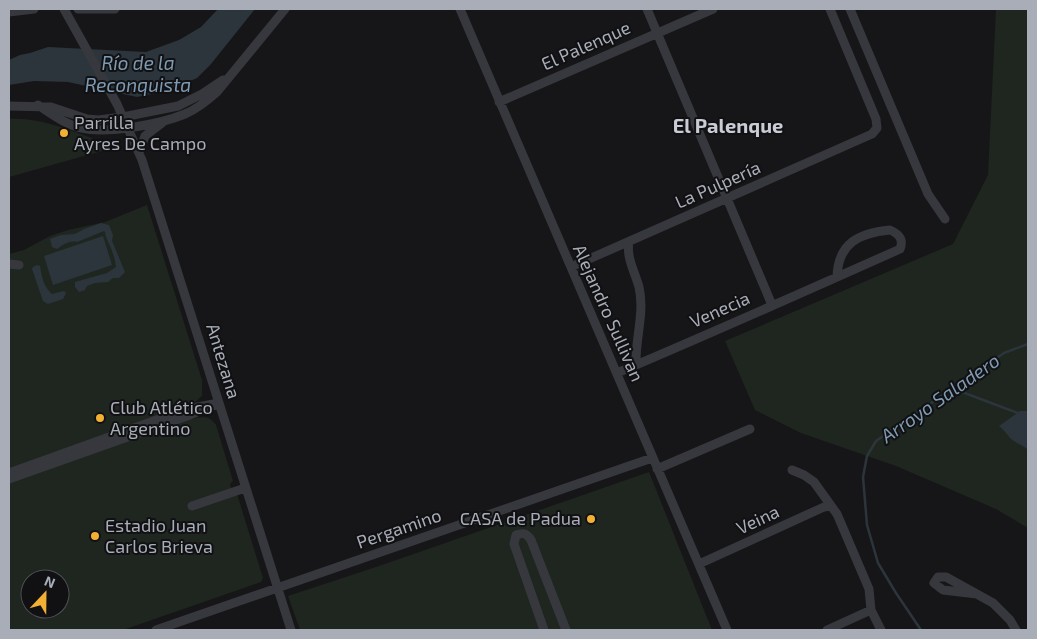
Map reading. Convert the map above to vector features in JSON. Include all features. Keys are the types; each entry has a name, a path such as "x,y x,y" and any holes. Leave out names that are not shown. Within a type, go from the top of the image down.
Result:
{"street":[{"path":"9,12 34,9"},
{"name":"Antezana","path":"64,9 117,104 142,160 290,630"},
{"path":"78,9 115,9"},
{"path":"108,131 166,120 184,114 208,100 284,9"},
{"name":"Alejandro Sullivan","path":"460,9 726,630"},
{"path":"647,9 772,305"},
{"name":"El Palenque","path":"499,102 713,9"},
{"name":"La Pulpería","path":"571,267 872,134 877,128 876,120 830,9"},
{"path":"850,9 928,194 945,219"},
{"path":"9,106 38,106 60,109 87,119 98,120 123,117 185,103 202,94 235,70"},
{"path":"38,106 73,126 122,134 134,141"},
{"path":"138,153 147,133 166,120"},
{"name":"Venecia","path":"617,373 837,277 900,249 902,244 901,238 890,230 853,240 841,253 837,277"},
{"path":"629,242 628,254 640,296 641,307 636,365"},
{"path":"9,264 19,265"},
{"path":"9,473 187,409 219,403"},
{"path":"9,479 219,403"},
{"path":"657,470 750,429"},
{"name":"Pergamino","path":"156,630 652,458"},
{"path":"792,470 814,482 837,514 869,589 871,610 881,630"},
{"path":"192,506 245,488"},
{"name":"Veina","path":"699,564 832,506"},
{"path":"544,630 514,544 516,535 523,533 527,534 531,540 566,630"},
{"path":"976,594 993,602 1002,610 1016,630"},
{"path":"827,630 871,610"}],"shaded area":[{"path":"996,9 1028,9 1028,528 996,509 896,466 801,433 755,410 725,341 953,244 988,175"},
{"path":"9,119 44,122 67,129 100,141 102,151 9,177"},
{"name":"Club Atlético Argentino","path":"147,205 202,380 202,396 195,402 188,404 192,419 208,418 216,425 233,481 230,484 232,492 237,494 263,578 261,582 123,630 9,630 9,254 24,250 50,236 105,222"},
{"name":"CASA de Padua","path":"649,472 712,630 300,630 288,596"}],"water":[{"name":"Río de la Reconquista","path":"218,9 255,9 211,64 197,78 171,90 137,97 68,82 34,81 9,85 9,60 20,55 48,47 146,52 179,40 201,27"},
{"path":"101,223 109,225 113,235 112,241 125,272 119,278 113,278 108,282 95,283 79,292 75,287 75,282 107,273 116,267 105,232 77,242 69,242 57,249 52,247 50,239 61,235 75,234"},
{"path":"103,236 112,265 53,285 44,256"},
{"path":"37,265 40,266 43,281 49,291 52,294 64,291 66,293 63,299 48,304 43,301 32,269"},
{"path":"1020,411 1028,411 1028,450 1012,440 999,426"}],"waterway":[{"name":"Arroyo Saladero","path":"921,630 878,563 867,525 863,477 867,456 876,441 1004,353 1028,344"},
{"path":"957,385 962,392 1018,413"}],"place":[{"name":"Parrilla Ayres De Campo","path":"64,133"},
{"name":"Club Atlético Argentino","path":"100,418"},
{"name":"CASA de Padua","path":"591,519"},
{"name":"Estadio Juan Carlos Brieva","path":"95,536"}],"district":[{"name":"El Palenque","path":"728,126"}]}
